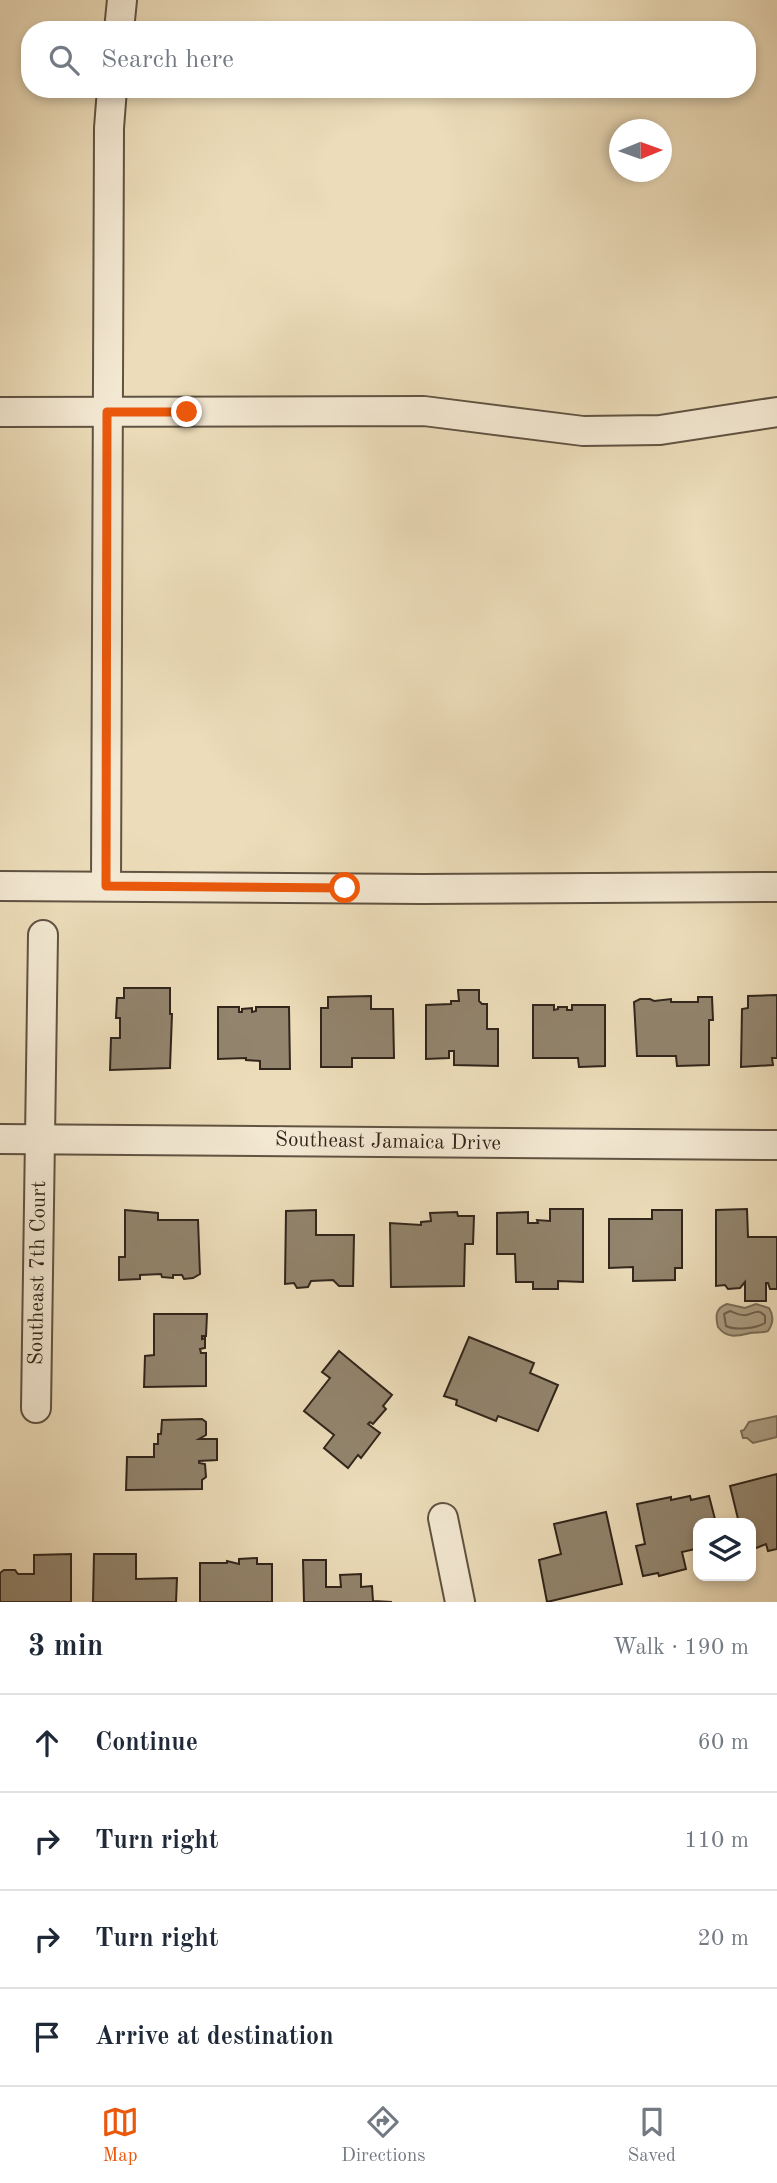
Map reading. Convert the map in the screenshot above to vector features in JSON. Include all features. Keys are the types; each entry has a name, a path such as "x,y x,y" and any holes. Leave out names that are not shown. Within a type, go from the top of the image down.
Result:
{"street":[{"path":"120,21 122,0"},
{"path":"106,886 111,98"},
{"path":"0,412 424,411 583,432 660,430 777,412"},
{"path":"0,886 422,890 777,887"},
{"name":"Southeast 7th Court","path":"36,1408 43,935"},
{"name":"Southeast Jamaica Drive","path":"0,1139 777,1145"},
{"path":"443,1518 460,1602"}],"water":[{"path":"727,1304 745,1308 756,1304 769,1308 772,1317 770,1328 766,1332 737,1336 725,1333 718,1327 717,1316 719,1310"},
{"path":"777,1416 777,1437 753,1443 743,1438 741,1431 749,1422"}],"building":[{"path":"124,988 170,988 170,1068 110,1070 111,1038 120,1038 120,1018 116,1018 117,998 124,998"},
{"path":"458,990 479,990 479,1001 487,1004 487,1029 498,1029 498,1066 454,1065 454,1051 449,1051 449,1058 426,1059 426,1005 459,1001"},
{"path":"777,995 777,1058 772,1058 773,1065 741,1067 742,1009 748,1008 748,996"},
{"path":"371,996 371,1009 393,1009 394,1058 352,1058 352,1067 321,1067 321,1008 328,1008 328,997"},
{"path":"698,997 712,997 709,1065 677,1066 676,1056 637,1056 634,1002 640,999 671,999 671,1002 698,1002"},
{"path":"533,1005 554,1005 554,1010 567,1007 567,1010 572,1010 572,1005 605,1005 605,1066 579,1067 578,1058 533,1058"},
{"path":"218,1007 239,1007 239,1012 252,1008 252,1012 256,1011 256,1007 289,1007 290,1069 260,1069 260,1061 246,1058 218,1059"},
{"path":"550,1209 583,1209 583,1282 558,1281 558,1289 533,1289 533,1282 516,1282 515,1254 497,1254 497,1213 528,1212 528,1223 538,1223 537,1220 550,1221"},
{"path":"747,1209 748,1237 777,1237 777,1289 770,1289 766,1283 766,1301 745,1301 745,1282 740,1288 716,1286 716,1210"},
{"path":"125,1210 158,1213 158,1220 198,1220 200,1274 184,1279 182,1275 173,1275 173,1278 162,1277 161,1274 119,1280 119,1257 125,1257"},
{"path":"316,1210 316,1235 354,1235 353,1286 339,1286 333,1280 311,1281 308,1287 297,1288 294,1283 285,1284 286,1211"},
{"path":"652,1210 682,1210 682,1268 675,1268 675,1280 633,1281 633,1267 609,1268 609,1219 652,1219"},
{"path":"457,1212 458,1216 474,1216 473,1244 465,1244 464,1286 391,1287 390,1223 421,1225 421,1222 431,1221 430,1213"},
{"path":"154,1314 207,1314 206,1336 202,1336 202,1339 205,1338 205,1348 200,1349 201,1353 206,1353 206,1386 144,1387 145,1356 154,1355"},
{"path":"469,1337 534,1363 530,1373 558,1385 538,1431 498,1416 496,1421 456,1405 457,1400 444,1396"},
{"path":"339,1351 392,1395 383,1406 386,1409 373,1424 368,1424 380,1433 361,1458 358,1455 348,1468 324,1448 334,1435 304,1411 330,1378 322,1372"},
{"path":"202,1419 206,1422 206,1435 199,1439 217,1439 217,1460 199,1461 205,1464 206,1477 202,1480 202,1489 126,1490 127,1457 154,1457 154,1444 158,1444 162,1420"},
{"path":"777,1474 777,1549 768,1551 766,1544 756,1548 756,1518 738,1518 730,1486"},
{"path":"709,1496 715,1518 693,1518 693,1549 682,1552 686,1569 659,1576 658,1573 643,1576 636,1546 645,1544 637,1504 671,1497 671,1500"},
{"path":"606,1512 622,1584 547,1602 539,1560 561,1554 554,1524"},
{"path":"71,1554 71,1602 0,1602 0,1573 4,1570 15,1570 18,1574 34,1574 34,1555"},
{"path":"94,1554 136,1554 136,1579 177,1578 176,1602 93,1602"},
{"path":"257,1558 257,1564 272,1564 272,1602 200,1602 200,1563 227,1561 239,1564 239,1559"},
{"path":"303,1560 326,1560 326,1587 341,1587 340,1575 361,1574 361,1587 372,1586 373,1601 392,1602 304,1602"}],"route":[{"path":"187,412 107,412 106,886 345,888"}]}
